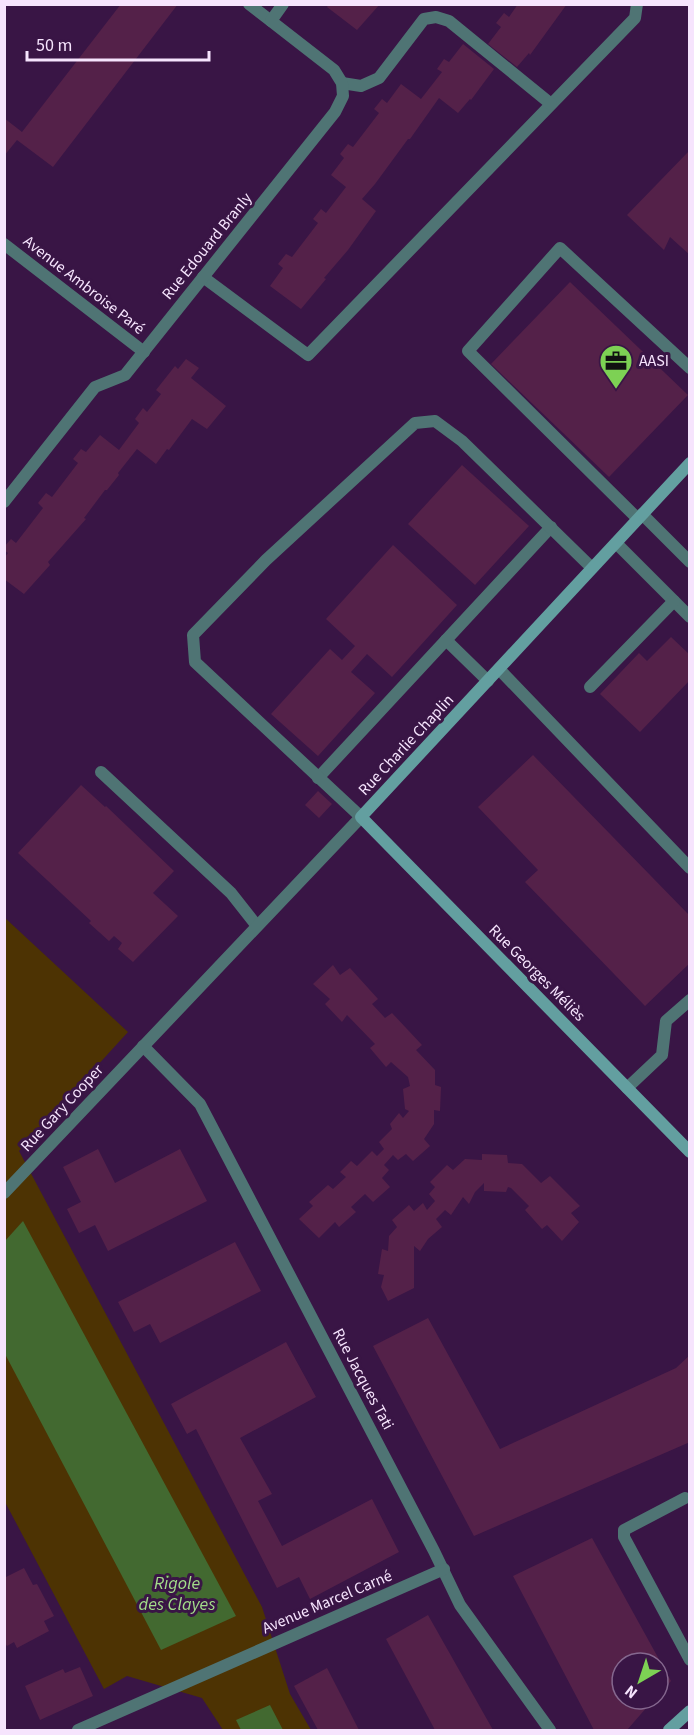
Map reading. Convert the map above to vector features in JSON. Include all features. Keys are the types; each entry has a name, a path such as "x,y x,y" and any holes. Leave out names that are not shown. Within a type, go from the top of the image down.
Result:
{"street":[{"path":"249,4 334,70 342,83 361,86 379,78 424,19 436,17 449,21 551,104"},
{"path":"271,21 283,4"},
{"path":"203,277 308,355 634,18 637,4"},
{"name":"Rue Edouard Branly","path":"4,502 95,387 125,375 144,352 335,112 343,96 342,83"},
{"name":"Avenue Ambroise Paré","path":"4,244 144,352"},
{"path":"690,368 560,248 468,351 640,517 690,562"},
{"path":"361,818 195,662 193,636 266,560 415,423 435,421 462,441 592,568"},
{"name":"Rue Charlie Chaplin","path":"143,1046 361,818 690,463"},
{"path":"318,778 551,527"},
{"path":"616,543 690,617"},
{"path":"590,687 674,601"},
{"path":"446,640 488,681"},
{"path":"499,669 690,868"},
{"path":"101,772 231,893 257,926"},
{"name":"Rue Georges Méliès","path":"361,818 690,1152"},
{"path":"627,1088 662,1055 666,1021 690,1000"},
{"name":"Rue Gary Cooper","path":"4,1193 143,1046"},
{"name":"Rue Jacques Tati","path":"143,1046 200,1104 444,1569 460,1605 550,1731"},
{"path":"685,1498 624,1530 624,1537 690,1660"},
{"name":"Avenue Marcel Carné","path":"78,1731 444,1569"},
{"path":"669,1731 690,1711"}],"shaded area":[{"path":"4,917 128,1032 19,1151 262,1607 290,1694 311,1730 223,1730 202,1698 127,1676 104,1689 5,1502"}],"water":[{"name":"Rigole des Clayes","path":"23,1221 236,1616 161,1650 5,1354 5,1241"},
{"path":"270,1705 283,1730 241,1730 236,1720"}],"building":[{"path":"121,4 178,4 53,167 17,140 4,156 4,118 22,132"},
{"path":"329,4 380,4 357,30 327,7"},
{"path":"518,4 567,4 530,55 529,53 517,67 488,44 501,27 496,23 504,13 509,17"},
{"path":"463,44 494,69 471,100 458,113 439,98 362,199 376,211 301,309 270,286 283,268 278,264 286,254 292,257 318,223 313,219 321,209 326,213 346,187 331,175 344,158 340,154 348,144 353,147 379,113 374,109 382,99 387,103 401,84 421,99 442,72 437,69 444,59 449,62"},
{"path":"690,150 690,255 670,237 664,250 627,215"},
{"path":"570,282 688,395 609,477 491,364"},
{"path":"186,359 199,368 191,378 226,406 207,429 192,419 156,464 137,449 84,518 86,519 48,562 50,565 24,594 4,579 4,558 8,553 4,547 11,539 16,543 43,508 38,503 46,493 52,497 78,463 73,459 81,449 86,452 100,435 119,450 139,423 135,419 143,408 147,412 161,394 156,390 175,366 178,369"},
{"path":"462,465 529,526 475,585 408,524"},
{"path":"393,545 457,605 392,677 367,654 351,672 375,693 318,756 271,714 330,649 342,660 355,646 326,619"},
{"path":"671,637 690,655 690,680 640,732 600,694 639,653 647,661"},
{"path":"533,755 690,916 690,963 645,1006 525,882 538,870 478,807"},
{"path":"81,785 174,871 153,893 178,916 133,962 118,949 122,943 114,936 109,941 89,923 91,921 18,853"},
{"path":"318,791 332,804 319,818 305,805"},
{"path":"333,965 340,975 350,968 378,999 372,1004 385,1018 392,1013 422,1045 416,1050 435,1070 435,1085 441,1087 440,1111 434,1110 434,1124 424,1139 430,1146 413,1161 406,1154 398,1160 393,1155 384,1165 389,1170 382,1178 390,1187 373,1202 365,1194 351,1207 356,1212 339,1227 335,1222 319,1238 299,1219 313,1206 309,1202 328,1185 333,1189 346,1177 340,1172 351,1161 357,1166 372,1151 377,1156 384,1149 379,1142 392,1129 390,1124 399,1113 403,1118 409,1111 405,1109 403,1089 410,1086 408,1077 391,1062 386,1067 370,1048 375,1044 347,1015 342,1022 325,1004 330,999 313,984"},
{"path":"98,1149 115,1183 180,1149 207,1201 108,1251 95,1225 79,1233 67,1209 81,1202 63,1167"},
{"path":"482,1154 507,1155 508,1163 522,1164 541,1183 550,1176 580,1206 571,1213 579,1222 562,1241 547,1225 542,1229 525,1210 529,1206 511,1188 508,1187 506,1192 484,1191 484,1183 475,1192 469,1204 463,1197 451,1215 445,1210 436,1219 442,1227 428,1239 420,1251 414,1246 414,1288 388,1301 381,1287 384,1275 378,1274 382,1249 388,1251 389,1236 397,1227 392,1220 409,1205 414,1211 423,1203 427,1210 435,1201 429,1194 435,1187 430,1182 447,1165 453,1170 465,1159 482,1160"},
{"path":"235,1242 261,1291 160,1343 150,1324 134,1332 118,1302"},
{"path":"428,1318 500,1449 676,1368 690,1355 690,1442 474,1536 373,1346"},
{"path":"286,1342 316,1397 240,1438 272,1494 258,1501 282,1546 372,1499 399,1552 310,1599 299,1577 277,1588 196,1429 187,1434 171,1404"},
{"path":"592,1538 654,1651 610,1651 610,1711 644,1711 627,1730 594,1730 513,1576"},
{"path":"24,1568 33,1585 37,1584 54,1616 44,1621 49,1631 17,1648 14,1642 7,1646 4,1642 4,1578"},
{"path":"428,1615 493,1730 435,1730 386,1639"},
{"path":"80,1667 93,1696 40,1720 25,1686 63,1669 65,1673"},
{"path":"327,1668 359,1730 318,1730 294,1686"}],"place":[{"name":"AASI","path":"616,390"}]}
